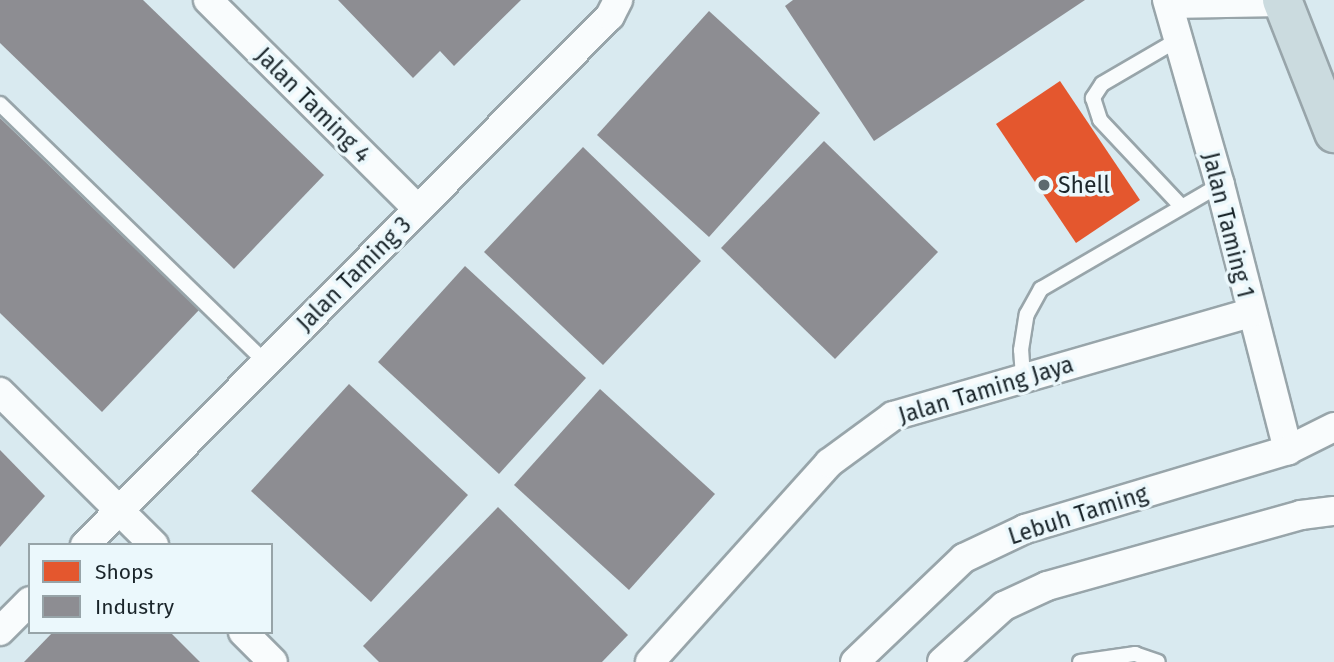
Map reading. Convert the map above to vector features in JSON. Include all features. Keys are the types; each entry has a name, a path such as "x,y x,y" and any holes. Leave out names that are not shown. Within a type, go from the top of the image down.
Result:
{"highway":[{"path":"1283,1 1334,133"}],"street":[{"name":"Jalan Taming 4","path":"208,0 418,209"},
{"name":"Jalan Taming 3","path":"87,543 610,16 618,0"},
{"path":"1168,2 1283,1"},
{"name":"Jalan Taming 1","path":"1168,2 1220,185 1288,450"},
{"name":"Jalan Taming Jaya","path":"650,662 829,463 894,416 1251,313"},
{"path":"0,392 152,543"},
{"name":"Lebuh Taming","path":"855,662 964,558 1025,529 1288,450 1334,427"},
{"path":"942,662 1004,606 1047,586 1301,516 1334,511"},
{"path":"0,631 28,603"},
{"path":"245,634 273,662"}],"lane":[{"path":"1179,38 1102,85 1093,98 1100,120 1181,206"},
{"path":"0,104 265,362"},
{"path":"1023,377 1021,350 1027,314 1041,289 1220,185"},
{"path":"1080,662 1135,654 1158,662"}],"building: Shops":[{"path":"1060,81 1140,200 1076,243 996,124"}],"building: Industry":[{"path":"0,0 143,0 324,175 234,269 0,43"},
{"path":"338,0 521,0 454,66 440,51 413,78"},
{"path":"793,0 1085,0 874,141 785,6"},
{"path":"709,11 820,113 709,237 597,135"},
{"path":"0,118 199,310 102,412 0,313"},
{"path":"824,141 938,252 835,359 721,248"},
{"path":"583,147 701,261 603,365 484,252"},
{"path":"465,266 586,378 499,474 378,362"},
{"path":"349,384 468,495 371,602 251,491"},
{"path":"600,389 715,494 629,590 514,485"},
{"path":"0,450 45,496 0,547"},
{"path":"498,507 628,635 602,662 379,662 363,646"},
{"path":"51,634 172,634 200,662 24,662"}],"place":[{"name":"Shell","path":"1044,185"}]}
